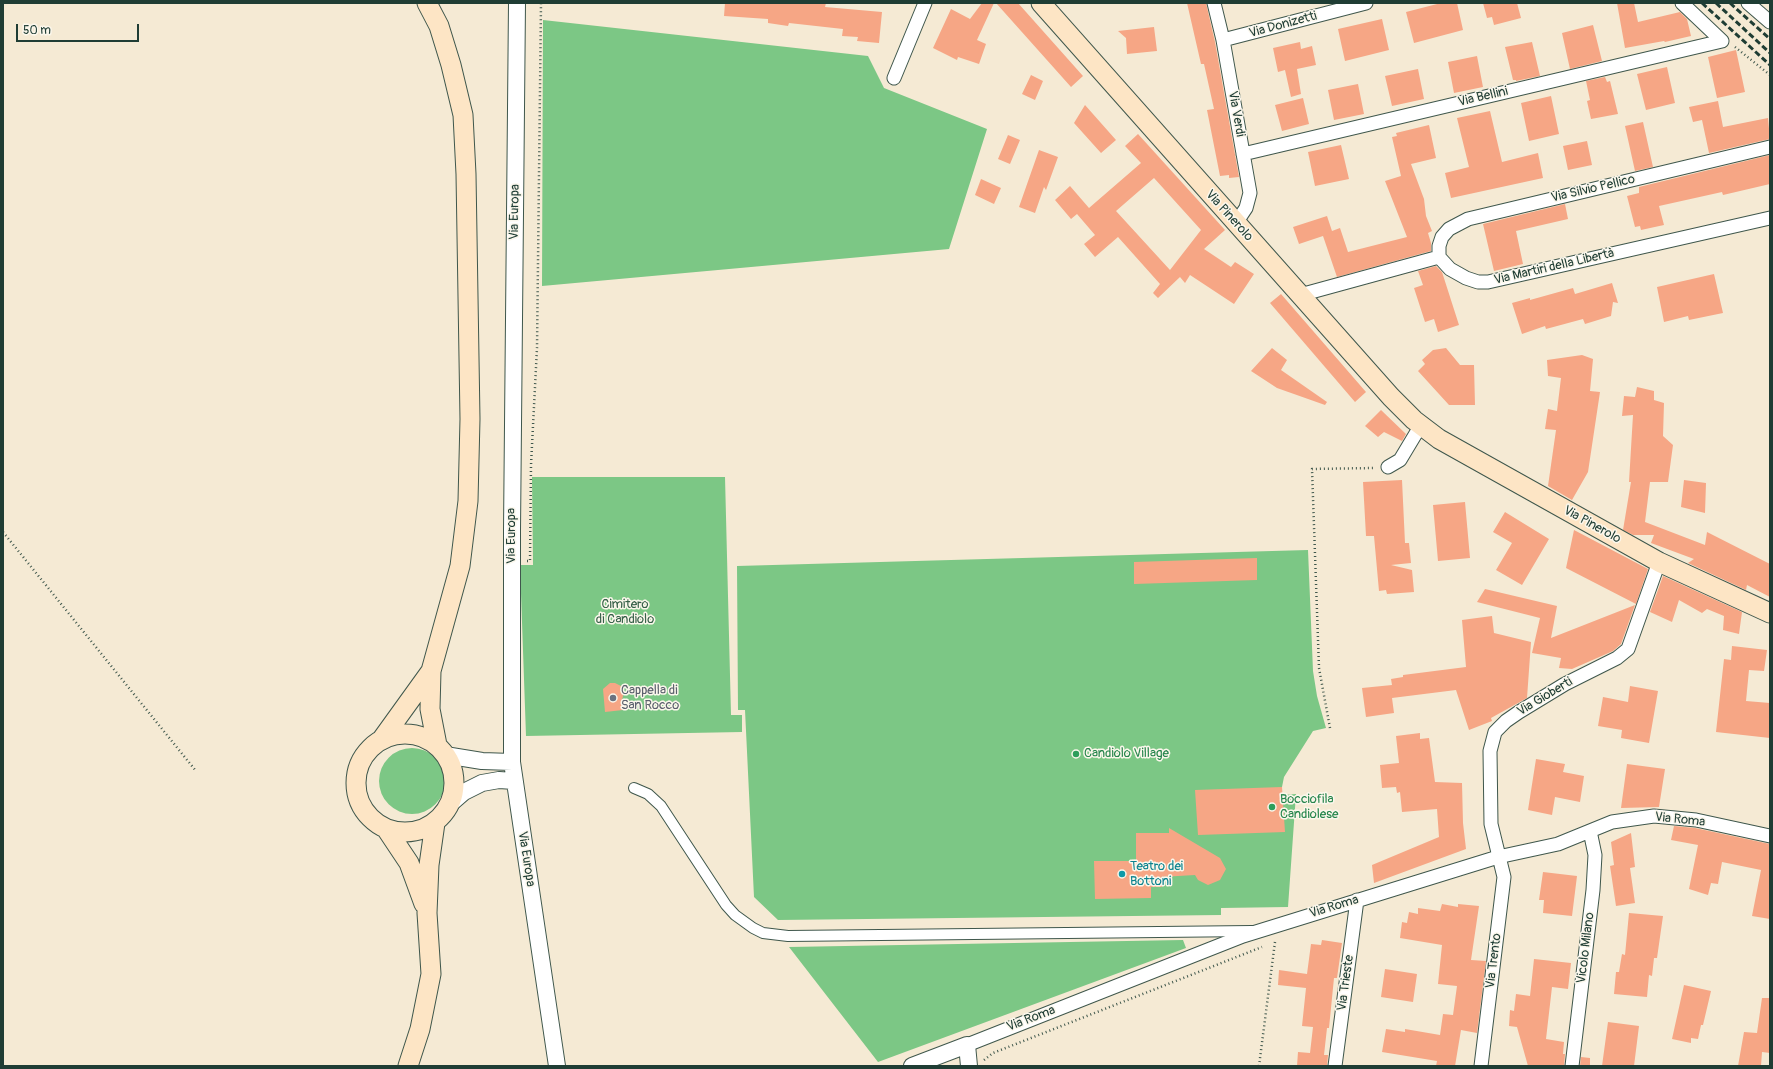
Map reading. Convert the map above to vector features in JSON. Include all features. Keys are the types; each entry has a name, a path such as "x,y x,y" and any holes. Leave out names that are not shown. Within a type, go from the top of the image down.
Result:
{"main road":[{"path":"428,3 439,26 451,65 463,115 466,174 470,419 468,501 460,566 431,671 430,709 441,750 452,767 454,792 450,805 435,823 420,831 404,833 387,830 373,821 362,808 356,792 356,775 361,760 370,748 382,739 396,734 410,734 424,738 441,750"},
{"name":"Via Pinerolo","path":"1041,3 1391,398 1421,425 1439,439 1659,562 1770,613"},
{"path":"382,739 431,671"},
{"path":"408,1066 420,1029 431,974 427,913 429,865 435,823"},
{"path":"387,830 409,863 427,913"}],"street":[{"name":"Via Europa","path":"517,3 512,530 512,762 557,1066"},
{"path":"894,78 925,3"},
{"name":"Via Verdi","path":"1214,3 1223,40 1250,193 1246,208 1236,223"},
{"name":"Via Donizetti","path":"1223,40 1366,3"},
{"path":"1682,3 1722,41"},
{"path":"1748,3 1770,22"},
{"name":"Via Bellini","path":"1243,154 1722,41"},
{"name":"Via Silvio Pellico","path":"1439,257 1439,246 1442,237 1449,230 1468,219 1770,147"},
{"name":"Via Martiri della Libertà","path":"1439,257 1450,269 1466,278 1478,282 1488,282 1770,218"},
{"path":"1300,295 1439,257"},
{"path":"1388,467 1400,460 1421,425"},
{"name":"Via Gioberti","path":"1498,857 1491,824 1490,751 1495,732 1506,721 1519,712 1565,684 1617,658 1628,649 1659,562"},
{"path":"441,750 482,761 512,762"},
{"path":"450,805 464,792 482,783 499,780 514,781"},
{"path":"634,788 648,794 661,806 726,905 735,915 753,928 763,933 788,936 1260,931"},
{"name":"Via Roma","path":"912,1066 1260,931 1498,857 1558,844 1612,822 1654,816 1696,820 1770,836"},
{"name":"Vicolo Milano","path":"1572,1066 1594,890 1595,855 1590,831"},
{"name":"Via Trento","path":"1481,1066 1504,877 1498,857"},
{"name":"Via Trieste","path":"1335,1066 1357,900"},
{"path":"966,1045 969,1066"}],"path":[{"path":"524,561 530,561 531,465 537,348 541,3"},
{"path":"1722,41 1733,45 1770,75"},
{"path":"1330,728 1319,668 1312,469 1388,467"},
{"path":"3,532 196,771"},
{"path":"1259,1066 1275,942 1275,926"},
{"path":"982,1066 984,1059 993,1053 1275,942"}],"green space":[{"path":"543,20 868,56 884,88 987,129 949,249 542,286"},
{"name":"Cimitero di Candiolo","path":"532,477 725,477 731,715 742,715 742,732 526,736 520,565 533,565"},
{"name":"Candiolo Village","path":"1308,550 1313,671 1317,696 1326,728 1313,731 1284,777 1282,795 1296,794 1288,907 1221,908 1221,915 778,920 754,897 745,710 738,710 737,566"},
{"path":"405,748 419,748 431,753 440,762 445,774 443,794 436,805 419,814 405,814 393,809 384,800 379,788 379,774 384,762 393,753"},
{"path":"1183,940 1186,948 878,1062 789,947"}],"building":[{"path":"725,3 826,3 825,7 882,12 879,43 857,41 858,37 842,36 843,29 789,23 788,26 768,23 768,19 724,16"},
{"path":"982,3 994,3 977,40 986,44 979,64 958,57 957,60 933,48 951,9 970,19"},
{"path":"996,3 1018,3 1083,76 1071,87"},
{"path":"1187,3 1206,3 1215,42 1239,177 1229,178 1229,175 1220,176 1207,110 1214,109 1204,64 1201,64"},
{"path":"1441,3 1457,3 1463,30 1414,43 1406,12"},
{"path":"1483,3 1517,3 1521,18 1494,25 1492,17 1487,18"},
{"path":"1617,3 1634,3 1638,22 1680,12 1687,19 1691,36 1665,42 1625,48"},
{"path":"1382,19 1389,50 1345,61 1338,29"},
{"path":"1593,25 1602,61 1570,69 1562,33"},
{"path":"1154,27 1157,51 1127,54 1126,38 1118,31"},
{"path":"1300,42 1301,49 1312,46 1316,65 1297,69 1301,94 1291,97 1285,70 1278,72 1273,48"},
{"path":"1532,42 1540,76 1516,81 1513,80 1505,47"},
{"path":"1736,50 1745,92 1717,98 1708,57"},
{"path":"1477,56 1483,87 1454,93 1448,62"},
{"path":"1667,67 1675,103 1646,110 1637,74"},
{"path":"1418,69 1424,99 1392,106 1385,76"},
{"path":"1031,75 1043,81 1035,100 1022,94"},
{"path":"1605,77 1607,82 1610,81 1618,114 1591,119 1587,101 1590,100 1586,81"},
{"path":"1358,84 1364,114 1334,120 1328,90"},
{"path":"1551,96 1559,134 1529,141 1521,103"},
{"path":"1303,98 1309,124 1282,131 1275,105"},
{"path":"1718,101 1723,127 1768,118 1770,139 1709,153 1702,120 1693,122 1689,107"},
{"path":"1085,105 1116,140 1101,153 1074,123"},
{"path":"1490,111 1502,162 1538,153 1543,178 1451,198 1445,173 1469,167 1457,118"},
{"path":"1643,122 1653,167 1635,171 1625,126"},
{"path":"1429,125 1436,158 1411,164 1424,199 1426,216 1432,231 1428,233 1431,243 1431,251 1337,277 1323,236 1299,244 1293,227 1327,216 1332,231 1340,228 1348,252 1407,237 1385,181 1401,176 1392,137 1397,136 1396,133"},
{"path":"1138,134 1225,230 1204,249 1231,267 1235,262 1254,274 1234,304 1190,275 1185,283 1180,277 1158,298 1153,293 1160,284 1118,237 1095,257 1084,244 1095,235 1077,214 1071,219 1055,200 1070,186 1089,208 1141,163 1125,146","holes":["1154,178 1201,230 1170,270 1116,211"]},
{"path":"1008,135 1020,140 1010,164 998,159"},
{"path":"1587,141 1592,165 1568,170 1563,146"},
{"path":"1341,145 1349,179 1315,186 1308,152"},
{"path":"1039,150 1058,157 1046,190 1044,187 1035,213 1019,207"},
{"path":"1770,155 1770,184 1723,195 1722,192 1659,206 1664,225 1641,230 1640,226 1635,227 1627,196 1639,193 1639,187"},
{"path":"981,179 1001,188 994,204 975,195"},
{"path":"1565,204 1568,219 1516,231 1523,264 1494,271 1483,224"},
{"path":"1436,266 1442,272 1459,325 1438,332 1434,319 1425,322 1414,288 1423,285 1418,271"},
{"path":"1714,274 1723,313 1689,320 1688,316 1664,322 1657,287"},
{"path":"1612,283 1618,303 1613,302 1611,316 1585,324 1583,319 1546,329 1545,326 1522,334 1512,303 1530,298 1530,300 1573,288 1575,294"},
{"path":"1281,294 1366,392 1355,402 1270,303"},
{"path":"1272,348 1287,360 1281,370 1327,402 1325,405 1277,388 1251,371"},
{"path":"1446,348 1460,365 1474,365 1475,405 1449,405 1418,371 1425,364 1422,360 1433,350"},
{"path":"1582,355 1593,359 1590,391 1600,392 1588,472 1572,500 1548,486 1556,430 1545,429 1548,409 1557,411 1561,378 1548,376 1547,360"},
{"path":"1637,387 1654,391 1654,400 1664,403 1663,436 1673,445 1668,482 1650,482 1645,522 1705,545 1707,532 1770,564 1770,597 1747,585 1746,590 1688,563 1694,559 1651,543 1654,535 1633,535 1623,530 1631,482 1629,482 1633,415 1622,416 1624,396 1635,397"},
{"path":"1381,410 1406,434 1402,441 1384,432 1378,437 1365,426"},
{"path":"1402,480 1405,543 1409,543 1411,563 1391,565 1412,570 1414,592 1387,594 1386,590 1379,591 1374,536 1366,536 1363,482"},
{"path":"1684,480 1706,483 1705,513 1681,507"},
{"path":"1465,502 1470,558 1438,561 1433,505"},
{"path":"1505,512 1549,539 1522,585 1496,570 1512,543 1493,532"},
{"path":"1574,530 1648,569 1636,604 1566,568"},
{"path":"1257,558 1257,580 1134,584 1134,562"},
{"path":"1663,576 1742,612 1739,634 1723,630 1724,616 1707,609 1702,613 1679,600 1672,622 1650,612"},
{"path":"1485,589 1557,606 1551,638 1635,605 1621,644 1613,651 1572,669 1559,668 1561,658 1532,653 1540,618 1477,602"},
{"path":"1492,616 1494,633 1531,642 1527,698 1491,718 1492,721 1469,730 1456,690 1392,698 1394,713 1366,717 1362,688 1392,685 1391,679 1403,677 1403,675 1466,667 1462,620"},
{"path":"1732,646 1767,650 1764,671 1749,670 1746,701 1770,703 1770,738 1716,732 1724,659 1731,660"},
{"name":"Cappella di San Rocco","path":"610,683 615,683 623,687 623,710 605,712 603,689"},
{"path":"1630,686 1658,691 1649,743 1621,738 1622,730 1598,726 1603,697 1628,702"},
{"path":"1420,733 1420,739 1429,738 1435,782 1462,783 1463,823 1466,849 1374,883 1372,865 1439,837 1437,809 1402,812 1400,792 1397,793 1396,787 1382,788 1380,765 1399,763 1396,736"},
{"path":"1536,759 1565,764 1563,772 1584,776 1580,802 1555,797 1552,815 1528,810"},
{"path":"1627,764 1665,769 1659,807 1621,808"},
{"path":"1282,787 1285,832 1198,835 1195,790"},
{"path":"1674,826 1695,828 1770,844 1770,919 1752,916 1761,870 1722,862 1718,884 1711,883 1708,895 1689,889 1698,845 1671,840"},
{"path":"1169,828 1220,858 1226,869 1220,880 1208,885 1198,880 1195,875 1161,877 1162,887 1151,887 1151,898 1095,899 1094,861 1136,861 1136,833 1169,833"},
{"path":"1631,833 1635,867 1630,868 1635,903 1616,906 1610,866 1614,865 1611,842"},
{"path":"1543,872 1577,876 1572,916 1543,913 1544,900 1539,900"},
{"path":"1442,904 1458,907 1458,904 1479,906 1471,960 1486,961 1477,1033 1461,1030 1455,1066 1436,1066 1437,1061 1382,1052 1386,1029 1405,1032 1405,1029 1440,1035 1443,1014 1453,1015 1457,986 1438,984 1442,945 1400,938 1402,922 1407,923 1409,912 1418,914 1418,908 1440,911"},
{"path":"1629,913 1663,916 1657,958 1654,958 1652,976 1649,975 1647,997 1614,994 1616,972 1619,972 1622,954 1625,955"},
{"path":"1322,940 1342,943 1337,978 1334,978 1329,1028 1327,1028 1324,1055 1328,1055 1327,1066 1297,1066 1298,1052 1310,1053 1313,1027 1302,1026 1306,988 1278,985 1279,970 1307,974 1311,944 1321,945"},
{"path":"1534,959 1571,963 1568,989 1552,987 1546,1039 1564,1042 1564,1066 1528,1066 1517,1027 1509,1026 1510,1010 1514,1011 1516,994 1530,996"},
{"path":"1385,969 1417,974 1413,1002 1381,997"},
{"path":"1684,985 1711,991 1698,1039 1691,1038 1691,1043 1672,1039"},
{"path":"1762,998 1770,998 1770,1053 1762,1052 1761,1066 1738,1066 1744,1032 1757,1033"},
{"path":"1608,1022 1639,1026 1634,1066 1602,1066"},
{"path":"1581,1057 1590,1058 1590,1066 1580,1066"}],"railway":[{"path":"1702,3 1770,65"},
{"path":"1716,3 1770,53"},
{"path":"1730,3 1770,39"}],"place":[{"name":"Cappella di San Rocco","path":"613,698"},
{"name":"Candiolo Village","path":"1076,754"},
{"name":"Bocciofila Candiolese","path":"1272,807"},
{"name":"Teatro dei Bottoni","path":"1122,874"}]}
